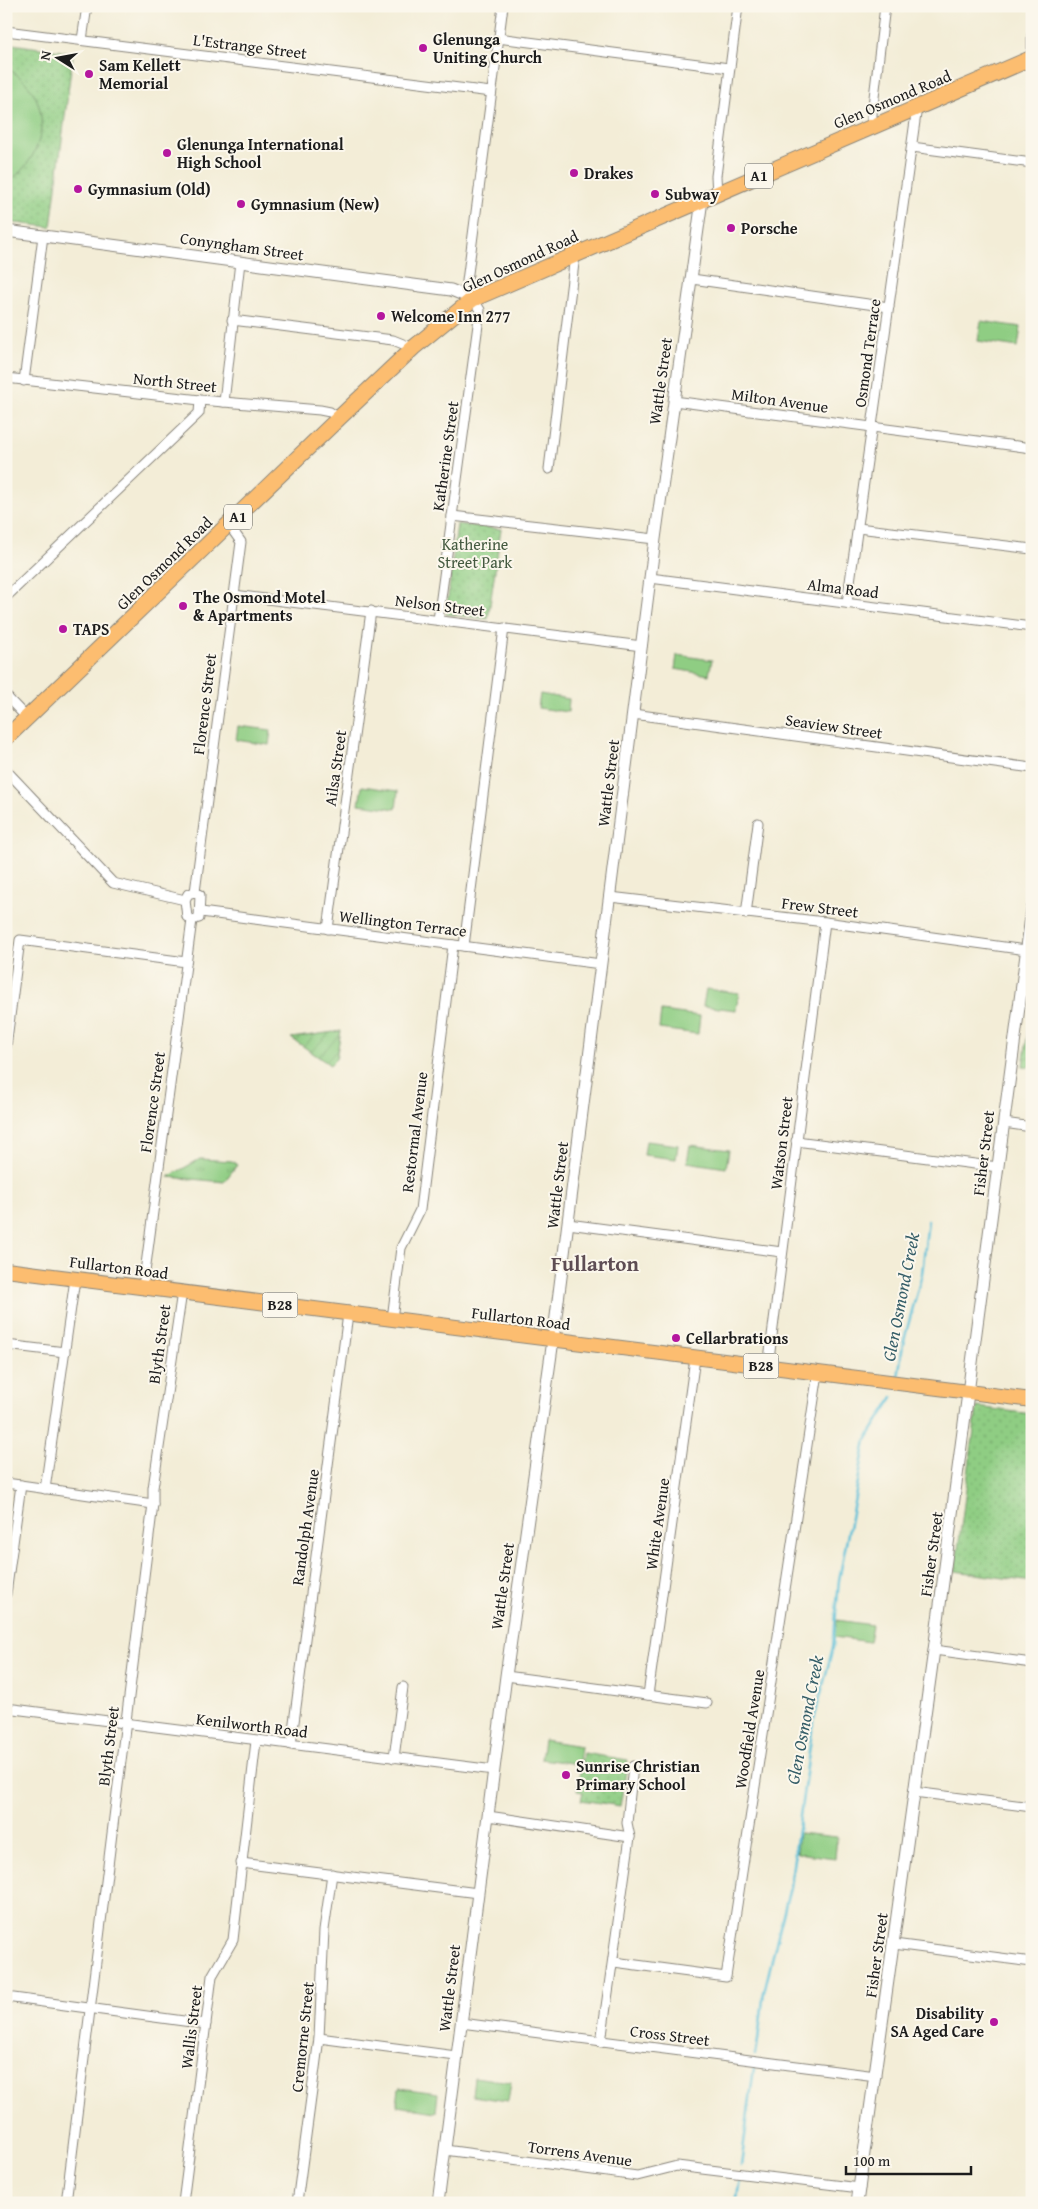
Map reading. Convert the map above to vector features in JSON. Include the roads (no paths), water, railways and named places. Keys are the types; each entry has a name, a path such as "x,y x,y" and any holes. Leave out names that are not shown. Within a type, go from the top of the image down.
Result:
{"highway":[{"name":"Glen Osmond Road","path":"6,738 413,348 472,299 917,108 1032,56"}],"main road":[{"name":"Fullarton Road","path":"6,1270 1032,1400"}],"street":[{"path":"82,40 87,6"},
{"name":"Katherine Street","path":"438,620 480,310 472,299 468,282 503,6"},
{"path":"718,194 716,176 738,6"},
{"path":"872,127 885,6"},
{"name":"L'Estrange Street","path":"6,30 491,92"},
{"path":"1032,35 1032,56"},
{"path":"498,38 729,68"},
{"name":"Osmond Terrace","path":"847,604 917,108"},
{"path":"912,147 1032,163"},
{"name":"Wattle Street","path":"438,2203 506,1676 553,1340 655,539 702,200"},
{"name":"Conyngham Street","path":"6,231 451,290 472,299"},
{"path":"24,381 44,236"},
{"path":"549,469 575,255"},
{"path":"224,402 240,262"},
{"path":"692,278 889,307"},
{"path":"232,320 393,340 413,348"},
{"name":"North Street","path":"6,378 200,400 326,410 339,418"},
{"path":"6,597 199,413 200,400"},
{"name":"Milton Avenue","path":"674,401 1032,448"},
{"path":"452,516 655,539"},
{"name":"Florence Street","path":"195,892 241,542 230,525"},
{"path":"858,528 1032,549"},
{"name":"Alma Road","path":"650,578 1032,627"},
{"name":"Nelson Street","path":"234,595 642,646"},
{"name":"Ailsa Street","path":"328,929 371,611"},
{"path":"464,946 504,628"},
{"path":"6,696 27,718"},
{"name":"Seaview Street","path":"633,714 1032,768"},
{"path":"6,770 113,883 185,900"},
{"path":"746,914 758,822"},
{"path":"195,892 200,896 201,912 199,918 192,920 187,917 185,900 188,894 195,892"},
{"name":"Frew Street","path":"610,897 824,922 1026,950"},
{"name":"Wellington Terrace","path":"201,912 601,964"},
{"name":"Fisher Street","path":"858,2203 934,1650 1031,916"},
{"name":"Florence Street","path":"143,1288 192,920"},
{"name":"Watson Street","path":"768,1367 824,922"},
{"path":"6,1047 20,940 186,962"},
{"name":"Restormal Avenue","path":"392,1319 401,1248 420,1210 453,945"},
{"path":"1004,1123 1032,1127"},
{"path":"796,1141 998,1167"},
{"path":"568,1224 782,1252"},
{"path":"46,1489 75,1279"},
{"name":"Blyth Street","path":"66,2203 153,1504 153,1488 182,1292"},
{"name":"Randolph Avenue","path":"291,1745 348,1314"},
{"path":"6,1345 65,1352"},
{"name":"White Avenue","path":"648,1695 695,1358"},
{"name":"Woodfield Avenue","path":"614,1962 726,1977 818,1373"},
{"path":"6,1483 153,1504"},
{"path":"6,1594 21,1485"},
{"path":"934,1650 1032,1663"},
{"path":"506,1676 707,1703"},
{"path":"394,1758 403,1687"},
{"name":"Kenilworth Road","path":"6,1708 494,1770"},
{"name":"Wallis Street","path":"183,2203 212,1976 233,1940 256,1741"},
{"path":"601,2042 614,1962 630,1837 627,1822 633,1766"},
{"path":"914,1792 1032,1807"},
{"path":"488,1816 630,1837"},
{"path":"241,1863 478,1893"},
{"name":"Cremorne Street","path":"297,2203 319,2038 324,1930 332,1874"},
{"path":"894,1944 1032,1962"},
{"path":"6,1997 206,2024"},
{"name":"Cross Street","path":"461,2023 876,2076"},
{"path":"319,2038 456,2056"},
{"name":"Torrens Avenue","path":"445,2150 637,2176 677,2166 860,2188"}],"waterway":[{"name":"Glen Osmond Creek","path":"898,1378 903,1344 922,1274 928,1220"},
{"name":"Glen Osmond Creek","path":"756,2055 764,1992 790,1887 813,1724 833,1647 839,1580 866,1440 893,1397"},
{"name":"Glen Osmond Creek","path":"741,2166 754,2068"},
{"name":"Glen Osmond Creek","path":"736,2203 740,2179"}],"place":[{"name":"Glenunga Uniting Church","path":"423,48"},
{"name":"Sam Kellett Memorial","path":"89,74"},
{"name":"Glenunga International High School","path":"167,153"},
{"name":"Drakes","path":"574,173"},
{"name":"Gymnasium (Old)","path":"78,189"},
{"name":"Subway","path":"655,194"},
{"name":"Gymnasium (New)","path":"241,204"},
{"name":"Porsche","path":"731,228"},
{"name":"Welcome Inn 277","path":"381,316"},
{"name":"The Osmond Motel & Apartments","path":"183,606"},
{"name":"TAPS","path":"63,629"},
{"name":"Cellarbrations","path":"676,1338"},
{"name":"Sunrise Christian Primary School","path":"566,1775"},
{"name":"Disability SA Aged Care","path":"994,2022"}],"district":[{"name":"Fullarton","path":"595,1264"}],"park label":[{"name":"Katherine Street Park","path":"475,553"}]}
